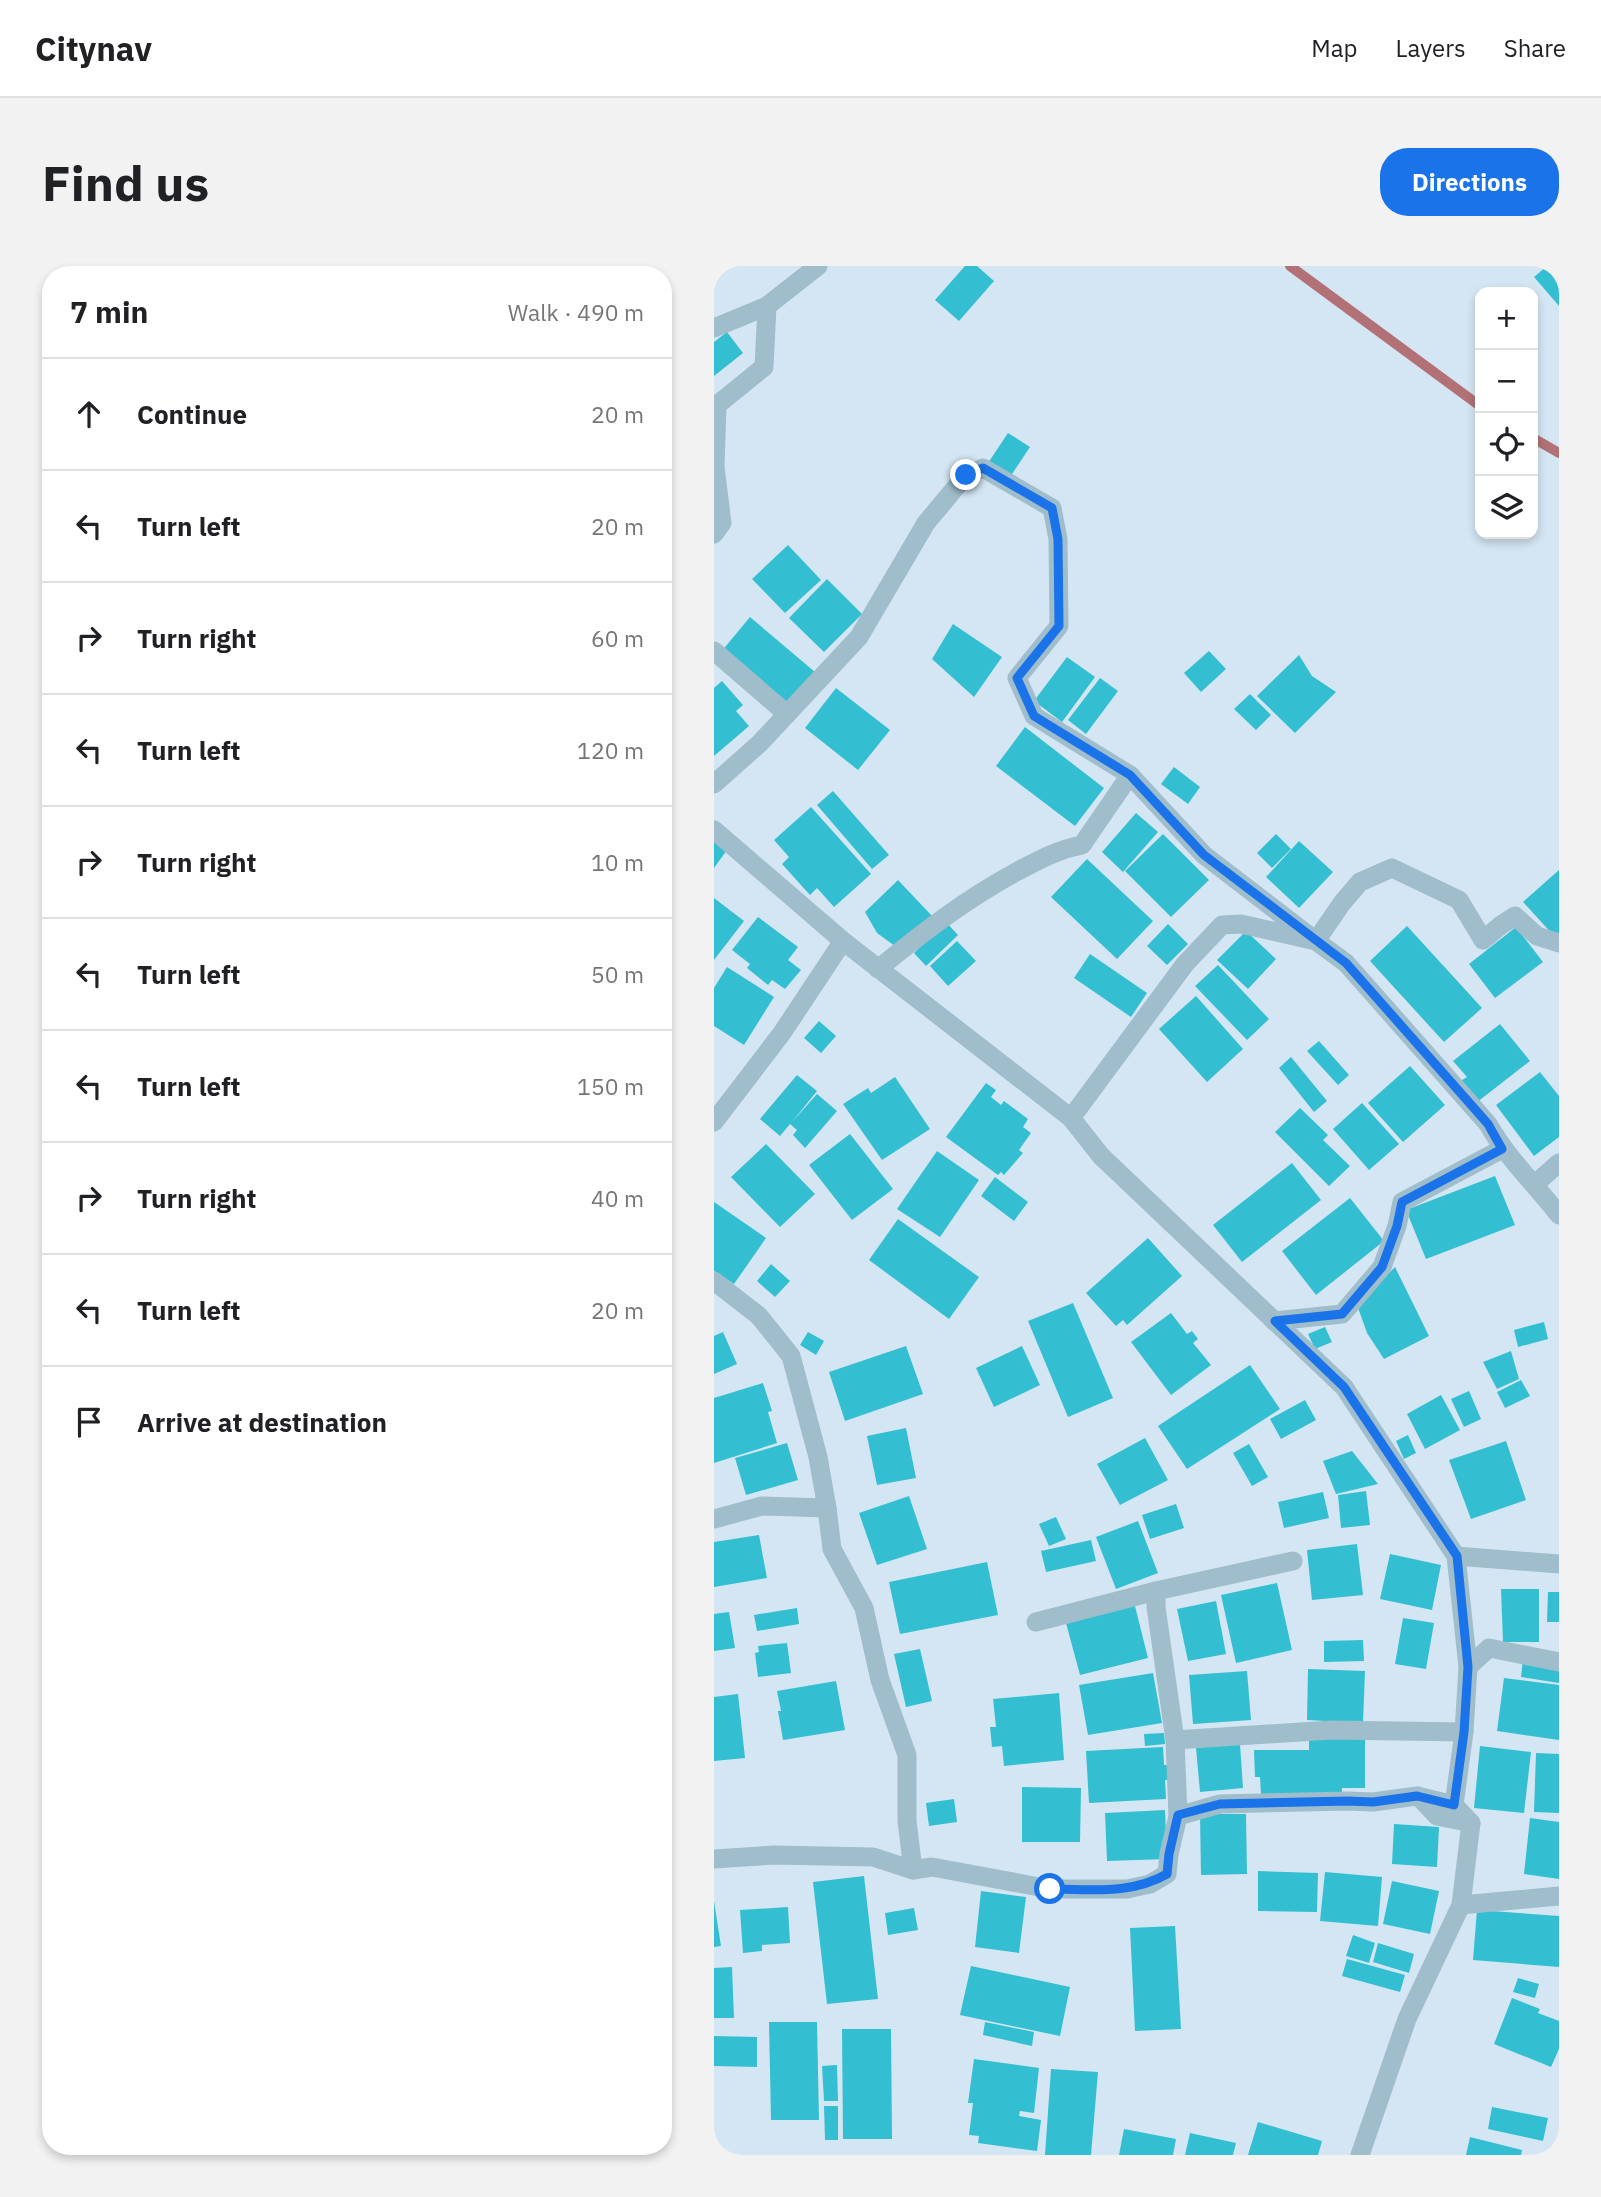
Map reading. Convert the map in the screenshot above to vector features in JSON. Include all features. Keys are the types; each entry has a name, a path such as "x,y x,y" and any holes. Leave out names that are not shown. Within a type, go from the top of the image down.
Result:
{"street":[{"path":"714,328 767,306 818,266"},
{"path":"714,534 722,523 715,467 718,405 764,367 767,306"},
{"path":"714,784 760,743 859,636 926,523 966,475 983,468 1052,508 1058,539 1059,626 1017,678 1034,716 1130,775 1204,855 1346,963 1488,1124 1502,1149 1559,1215"},
{"path":"714,651 787,714"},
{"path":"877,969 932,925 985,889 1058,849 1082,845 1130,775"},
{"path":"714,830 877,969 1071,1118 1101,1156 1344,1387 1457,1556 1468,1667 1464,1732 1454,1805"},
{"path":"1316,941 1360,882 1392,868 1460,900 1483,940 1515,916 1537,936 1559,943"},
{"path":"1071,1118 1185,964 1222,925 1241,923 1316,941"},
{"path":"714,1122 782,1033 843,941"},
{"path":"1275,1321 1342,1314 1382,1267 1397,1226 1402,1202 1502,1149"},
{"path":"1535,1185 1559,1163"},
{"path":"714,1281 760,1316 791,1356 818,1457 832,1549 863,1608 880,1680 907,1755 907,1821 913,1870"},
{"path":"714,1519 762,1506 827,1508"},
{"path":"1457,1556 1559,1564"},
{"path":"1037,1622 1156,1591 1293,1561"},
{"path":"714,1859 775,1855 873,1857 913,1870 932,1867 1050,1889 1128,1889 1150,1884 1167,1874 1178,1815 1174,1740 1156,1591"},
{"path":"1468,1667 1489,1648 1559,1662"},
{"path":"1174,1740 1331,1730 1464,1732"},
{"path":"1178,1815 1220,1804 1373,1802 1417,1796 1454,1805 1471,1823"},
{"path":"1417,1796 1437,1816 1471,1823"},
{"path":"1360,2155 1407,2020 1461,1905 1471,1823"},
{"path":"1461,1905 1559,1896"}],"building":[{"path":"965,266 977,266 994,281 959,321 935,300"},
{"path":"1547,266 1559,266 1559,306 1534,277"},
{"path":"727,332 743,353 714,376 714,342"},
{"path":"1008,433 1030,447 1008,480 986,466"},
{"path":"788,545 821,580 785,613 752,579"},
{"path":"827,579 862,614 824,652 789,618"},
{"path":"750,617 815,672 786,706 721,652"},
{"path":"953,624 1002,657 974,697 932,659"},
{"path":"1209,651 1226,669 1201,692 1184,673"},
{"path":"1299,655 1312,676 1336,692 1295,733 1257,696"},
{"path":"1067,657 1095,677 1062,722 1034,701"},
{"path":"1100,678 1118,691 1086,734 1068,720"},
{"path":"722,681 743,705 736,711 749,726 714,756 714,688"},
{"path":"836,688 890,730 858,770 805,728"},
{"path":"1250,694 1271,715 1256,730 1234,709"},
{"path":"1025,727 1104,788 1075,826 996,766"},
{"path":"1174,767 1200,787 1188,804 1161,784"},
{"path":"833,791 889,855 872,869 817,805"},
{"path":"811,807 871,874 834,907 817,888 810,895 782,864 789,857 774,840"},
{"path":"1136,813 1158,832 1123,872 1102,852"},
{"path":"1163,834 1209,880 1171,917 1125,871"},
{"path":"1276,834 1291,849 1272,868 1257,853"},
{"path":"714,841 727,850 714,868"},
{"path":"1299,841 1333,872 1299,908 1266,877"},
{"path":"1087,859 1153,921 1117,959 1051,897"},
{"path":"1559,870 1559,934 1555,937 1523,902"},
{"path":"898,880 933,917 899,949 877,933 865,912"},
{"path":"714,898 744,921 714,960"},
{"path":"758,917 798,947 788,960 801,970 785,989 772,980 768,985 747,968 750,964 732,950"},
{"path":"946,922 958,935 926,966 914,953"},
{"path":"1168,924 1188,944 1167,965 1147,946"},
{"path":"1407,926 1482,1008 1444,1042 1370,961"},
{"path":"1516,927 1543,962 1495,998 1469,964"},
{"path":"1246,931 1276,959 1248,989 1217,960"},
{"path":"957,941 976,961 948,986 930,966"},
{"path":"1090,954 1147,993 1131,1017 1074,978"},
{"path":"1218,965 1269,1019 1247,1040 1195,986"},
{"path":"727,967 774,997 744,1045 714,1026 714,988"},
{"path":"1196,996 1243,1049 1207,1082 1159,1029"},
{"path":"819,1021 836,1036 821,1053 804,1038"},
{"path":"1500,1024 1530,1061 1476,1103 1459,1082 1467,1077 1453,1061"},
{"path":"1319,1041 1349,1075 1338,1085 1307,1051"},
{"path":"1291,1057 1327,1101 1314,1112 1279,1068"},
{"path":"1410,1066 1445,1105 1403,1142 1368,1103"},
{"path":"1540,1072 1559,1096 1559,1137 1534,1156 1496,1105"},
{"path":"797,1075 817,1091 792,1122 817,1094 837,1111 805,1148 793,1135 797,1130 790,1124 780,1136 760,1119"},
{"path":"895,1077 930,1129 882,1160 843,1104 868,1088 871,1093"},
{"path":"986,1083 996,1090 991,1097 1001,1105 1004,1101 1028,1119 1023,1127 1031,1133 1019,1150 1023,1153 1004,1175 1001,1172 998,1175 946,1137"},
{"path":"1362,1103 1399,1144 1369,1170 1333,1129"},
{"path":"1300,1108 1328,1135 1323,1140 1350,1166 1329,1186 1275,1132"},
{"path":"850,1134 893,1189 852,1220 809,1165"},
{"path":"766,1144 815,1194 780,1227 731,1177"},
{"path":"937,1151 979,1180 940,1237 897,1209"},
{"path":"1292,1163 1321,1200 1242,1262 1213,1225"},
{"path":"1495,1176 1515,1225 1426,1259 1406,1210"},
{"path":"995,1177 1028,1202 1014,1221 981,1196"},
{"path":"1350,1198 1384,1241 1316,1295 1282,1251"},
{"path":"714,1202 766,1238 734,1284 714,1271"},
{"path":"898,1219 979,1277 949,1319 869,1260"},
{"path":"1148,1238 1182,1276 1127,1325 1123,1320 1116,1326 1086,1293"},
{"path":"771,1264 790,1281 775,1297 757,1281"},
{"path":"1395,1267 1429,1336 1384,1359 1367,1333 1357,1305"},
{"path":"1073,1303 1113,1398 1068,1417 1028,1321"},
{"path":"1171,1313 1187,1334 1192,1331 1198,1339 1193,1343 1211,1365 1171,1395 1131,1342"},
{"path":"1544,1322 1548,1339 1518,1347 1514,1330"},
{"path":"1325,1327 1332,1342 1315,1349 1308,1334"},
{"path":"723,1332 737,1364 714,1374 714,1336"},
{"path":"808,1332 824,1341 816,1355 800,1345"},
{"path":"906,1346 923,1394 845,1421 829,1372"},
{"path":"1022,1346 1040,1385 994,1407 976,1368"},
{"path":"1511,1351 1519,1379 1497,1389 1483,1362"},
{"path":"1250,1365 1280,1409 1187,1469 1158,1426"},
{"path":"1521,1380 1530,1396 1505,1408 1497,1392"},
{"path":"763,1383 772,1411 768,1412 777,1443 714,1463 714,1398"},
{"path":"1469,1391 1481,1419 1464,1427 1451,1399"},
{"path":"1441,1395 1460,1430 1425,1449 1407,1414"},
{"path":"1305,1400 1316,1420 1281,1439 1270,1419"},
{"path":"906,1428 916,1478 877,1485 867,1436"},
{"path":"1408,1435 1416,1453 1404,1459 1396,1441"},
{"path":"1145,1438 1168,1480 1120,1505 1097,1464"},
{"path":"1506,1441 1526,1500 1471,1519 1449,1460"},
{"path":"787,1443 798,1480 746,1495 735,1458"},
{"path":"1249,1444 1268,1477 1252,1486 1233,1453"},
{"path":"1352,1451 1378,1484 1336,1494 1323,1461"},
{"path":"1366,1491 1370,1525 1341,1528 1338,1495"},
{"path":"1323,1492 1329,1518 1284,1528 1278,1502"},
{"path":"909,1496 927,1549 877,1565 859,1513"},
{"path":"1176,1504 1184,1528 1150,1539 1142,1515"},
{"path":"1056,1517 1066,1539 1049,1546 1039,1524"},
{"path":"1138,1521 1158,1573 1116,1589 1096,1537"},
{"path":"759,1535 767,1578 714,1587 714,1542"},
{"path":"1091,1540 1096,1561 1046,1572 1041,1551"},
{"path":"1357,1544 1363,1595 1312,1600 1307,1550"},
{"path":"1390,1554 1441,1565 1432,1610 1380,1599"},
{"path":"987,1562 998,1615 900,1634 889,1582"},
{"path":"1277,1583 1292,1650 1236,1663 1221,1595"},
{"path":"1501,1589 1539,1589 1539,1642 1503,1642"},
{"path":"1548,1592 1559,1592 1559,1622 1547,1622"},
{"path":"1216,1601 1226,1654 1188,1661 1177,1609"},
{"path":"1135,1606 1148,1658 1080,1675 1066,1623"},
{"path":"797,1608 799,1624 757,1631 754,1615"},
{"path":"729,1612 735,1648 714,1651 714,1614"},
{"path":"1403,1618 1434,1623 1426,1669 1395,1664"},
{"path":"1363,1640 1364,1661 1324,1662 1324,1641"},
{"path":"787,1643 791,1673 758,1677 755,1653 759,1652 758,1646"},
{"path":"920,1649 932,1701 906,1707 894,1654"},
{"path":"1523,1659 1559,1664 1559,1683 1521,1677"},
{"path":"1308,1669 1365,1671 1363,1723 1307,1720"},
{"path":"1247,1671 1251,1720 1193,1724 1189,1675"},
{"path":"1153,1673 1162,1723 1088,1735 1079,1685"},
{"path":"1504,1678 1559,1685 1559,1740 1497,1731"},
{"path":"836,1681 845,1730 783,1740 777,1691"},
{"path":"1059,1693 1064,1760 1004,1766 1002,1746 992,1747 990,1727 996,1727 993,1699"},
{"path":"738,1694 745,1758 714,1761 714,1697"},
{"path":"1164,1733 1165,1744 1145,1746 1144,1734"},
{"path":"1309,1736 1365,1736 1365,1788 1342,1788 1342,1793 1261,1794 1260,1777 1255,1777 1254,1750 1309,1750"},
{"path":"1240,1744 1243,1788 1200,1792 1196,1748"},
{"path":"1480,1746 1531,1752 1524,1813 1474,1808"},
{"path":"1163,1747 1164,1765 1168,1765 1169,1780 1165,1780 1166,1799 1089,1803 1086,1751"},
{"path":"1536,1753 1559,1754 1559,1813 1534,1812"},
{"path":"1022,1787 1081,1788 1080,1842 1022,1842"},
{"path":"954,1799 957,1822 929,1826 926,1803"},
{"path":"1165,1810 1167,1859 1107,1861 1105,1813"},
{"path":"1200,1814 1246,1814 1247,1874 1201,1875"},
{"path":"1530,1818 1559,1822 1559,1879 1524,1874"},
{"path":"1394,1824 1439,1827 1437,1867 1392,1864"},
{"path":"1258,1871 1318,1873 1317,1912 1258,1911"},
{"path":"1325,1872 1382,1877 1378,1926 1320,1921"},
{"path":"864,1876 878,1999 827,2004 813,1882"},
{"path":"1392,1881 1439,1891 1430,1934 1383,1924"},
{"path":"981,1891 1026,1897 1019,1953 975,1947"},
{"path":"714,1901 721,1946 714,1947"},
{"path":"788,1907 790,1943 762,1945 762,1951 743,1953 740,1910"},
{"path":"914,1908 918,1930 888,1935 885,1913"},
{"path":"1477,1910 1559,1916 1559,1967 1473,1960"},
{"path":"1175,1926 1181,2029 1135,2031 1130,1928"},
{"path":"1353,1935 1375,1943 1369,1963 1346,1956"},
{"path":"1378,1943 1414,1954 1409,1973 1373,1962"},
{"path":"1347,1959 1405,1975 1400,1992 1342,1976"},
{"path":"971,1966 1070,1987 1060,2036 960,2015"},
{"path":"732,1967 734,2018 714,2018 714,1968"},
{"path":"1518,1978 1539,1984 1535,1998 1513,1992"},
{"path":"1512,1998 1540,2009 1538,2013 1559,2021 1559,2049 1551,2067 1494,2044"},
{"path":"769,2022 817,2022 819,2120 771,2120"},
{"path":"985,2022 1034,2032 1032,2046 983,2035"},
{"path":"842,2029 891,2029 892,2139 843,2139"},
{"path":"714,2036 757,2037 757,2067 714,2066"},
{"path":"974,2059 1039,2068 1034,2113 1020,2111 1019,2116 1041,2120 1037,2151 978,2143 979,2136 969,2135 973,2103 968,2103"},
{"path":"837,2065 838,2101 824,2101 822,2066"},
{"path":"1051,2069 1098,2072 1091,2155 1045,2155"},
{"path":"824,2106 838,2106 838,2140 825,2140"},
{"path":"1492,2107 1548,2118 1543,2141 1488,2129"},
{"path":"1258,2122 1322,2141 1318,2155 1248,2155"},
{"path":"1124,2129 1176,2139 1173,2155 1119,2155"},
{"path":"1190,2133 1236,2143 1233,2155 1185,2155"},
{"path":"1470,2137 1522,2150 1521,2155 1466,2155"}],"waterway":[{"path":"1290,266 1475,402"},
{"path":"1538,441 1559,453"}],"route":[{"path":"966,475 983,468 1052,508 1058,539 1059,626 1017,678 1034,716 1130,775 1204,855 1346,963 1488,1124 1502,1149 1402,1202 1397,1226 1382,1267 1342,1314 1275,1321 1344,1387 1457,1556 1468,1667 1464,1732 1454,1805 1417,1796 1373,1802 1220,1804 1178,1815 1167,1874 1150,1884 1128,1889 1050,1889"}]}
